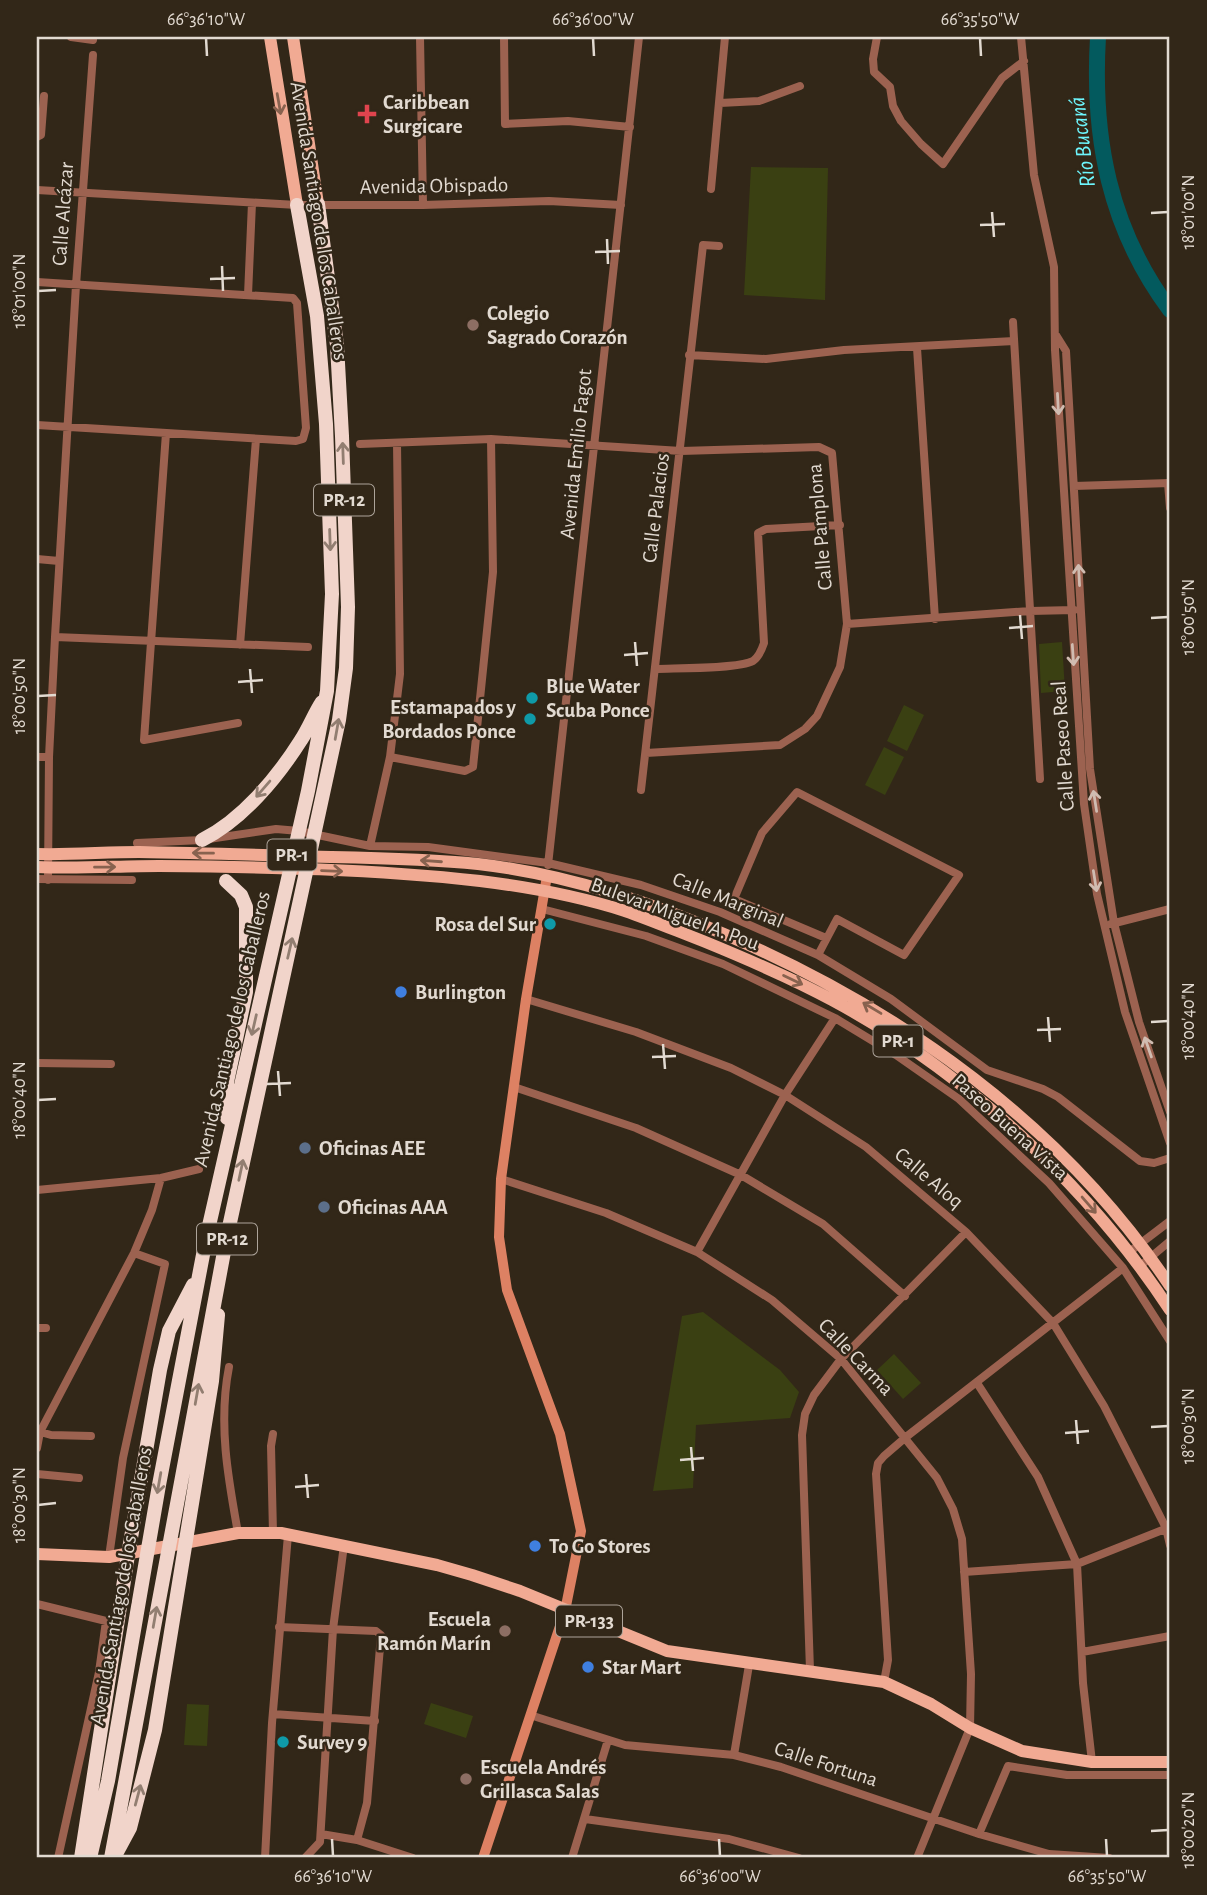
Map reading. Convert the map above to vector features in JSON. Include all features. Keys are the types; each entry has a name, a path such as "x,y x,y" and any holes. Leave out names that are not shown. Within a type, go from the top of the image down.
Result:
{"highway":[{"name":"Avenida Santiago de los Caballeros","path":"112,1858 219,1275 324,796 346,668 348,607 337,345 318,204"},
{"name":"Avenida Santiago de los Caballeros","path":"90,1858 127,1680 159,1485 200,1272 308,792 327,691 332,594 326,424 317,316 297,205"},
{"path":"202,839 220,831 241,814 287,760 307,731 327,691"},
{"path":"226,881 241,895 246,907 246,992 227,1082 228,1144"},
{"path":"81,1858 150,1420 169,1331 200,1272"},
{"path":"112,1858 130,1828 155,1731 218,1339 219,1275"}],"main road":[{"name":"Avenida Santiago de los Caballeros","path":"270,37 297,205"},
{"name":"Avenida Santiago de los Caballeros","path":"293,37 318,204"},
{"name":"Bulevar Miguel A. Pou","path":"44,864 137,852 399,859 547,869 631,897 687,918 795,966 850,994 954,1064 1037,1130 1084,1176 1140,1244 1170,1286"},
{"name":"Bulevar Miguel A. Pou","path":"44,864 263,867 435,877 545,891 625,911 745,958 831,999 867,1020 940,1070 1027,1142 1091,1207 1170,1310"},
{"name":"PR-133","path":"37,1554 109,1557 238,1533 274,1533 344,1545 472,1575 520,1591 667,1651 749,1665 810,1670 884,1682 931,1704 970,1728 1021,1751 1092,1762 1170,1762"},
{"name":"PR-133","path":"1132,1761 1170,1755"}],"street":[{"path":"71,37 93,39"},
{"path":"419,37 423,205"},
{"path":"504,37 505,124 568,121 630,127"},
{"name":"Avenida Emilio Fagot","path":"547,869 639,37"},
{"path":"711,189 725,37"},
{"path":"877,37 874,72 890,87 893,106 901,121 943,164 1002,78 1024,61"},
{"name":"Calle Paseo Real","path":"1021,37 1034,175 1054,267 1070,611 1083,804 1097,894 1170,1112"},
{"name":"Calle Alcázar","path":"44,864 76,285 93,55"},
{"path":"720,103 758,101 800,86"},
{"path":"37,137 41,135 44,96"},
{"name":"Avenida Obispado","path":"37,190 297,205 549,201 621,205"},
{"path":"248,295 252,203"},
{"name":"Calle Palacios","path":"641,790 681,451 689,355 704,245 719,246"},
{"path":"37,282 293,298 297,303 306,428 303,439 296,441 37,425"},
{"path":"1013,322 1040,779"},
{"name":"Calle Paseo Real","path":"1056,335 1066,351 1090,769 1109,924 1125,1012 1170,1143"},
{"path":"689,355 766,359 844,350 1014,341"},
{"path":"918,348 935,619"},
{"path":"166,433 144,740 238,723"},
{"path":"240,645 256,439"},
{"path":"390,757 466,771 474,764 493,572 491,439"},
{"name":"Calle Pamplona","path":"360,444 491,439 681,451 820,447 832,453 846,624 839,667 811,723 792,739 775,746 646,753"},
{"path":"370,846 390,757 400,674 397,443"},
{"path":"1074,486 1169,483 1170,508"},
{"path":"655,669 736,665 753,661 759,655 764,642 758,533 766,529 839,524"},
{"path":"37,559 60,561"},
{"path":"846,624 1081,610"},
{"path":"55,637 308,648"},
{"path":"37,757 48,757"},
{"path":"818,955 837,919 904,955 959,875 797,792 762,832 734,900 826,939"},
{"name":"Calle Marginal","path":"137,843 202,839 276,829 299,831 370,846 428,847 641,885 720,912 818,955 891,999 987,1070 1058,1097 1140,1161 1154,1163 1170,1158"},
{"path":"37,879 44,864 132,880"},
{"path":"483,1858 565,1611 581,1531 560,1434 507,1290 499,1237 501,1179 547,869"},
{"name":"Paseo Buena Vista","path":"542,909 646,936 723,964 835,1018 896,1055 959,1100 1049,1183 1123,1268 1170,1341"},
{"path":"1109,924 1170,909"},
{"name":"Calle Aloq","path":"526,999 636,1032 731,1068 785,1095 866,1147 966,1232 1053,1323 1104,1406 1168,1527 1170,1545"},
{"path":"696,1252 785,1095 835,1018"},
{"path":"37,1063 111,1064"},
{"path":"514,1087 636,1128 741,1175 823,1224 905,1296"},
{"path":"37,1190 161,1178 199,1169"},
{"path":"37,1448 38,1431 134,1253 152,1210 161,1178"},
{"name":"Calle Carma","path":"501,1179 606,1213 696,1252 772,1300 841,1360 937,1478 953,1509 962,1539 971,1674 970,1728"},
{"path":"1128,1253 1170,1222"},
{"path":"810,1670 802,1434 805,1414 814,1395 841,1360 966,1232"},
{"path":"1139,1267 1170,1241"},
{"path":"109,1557 123,1458 165,1264 134,1253"},
{"path":"884,1682 888,1660 876,1474 878,1463 906,1437 1123,1268"},
{"path":"37,1328 47,1328"},
{"path":"229,1367 225,1388 224,1437 238,1533"},
{"path":"977,1383 1038,1477 1077,1564 1092,1762"},
{"path":"38,1431 51,1435 91,1436"},
{"path":"273,1434 271,1446 274,1533"},
{"path":"37,1474 79,1478"},
{"path":"964,1572 1077,1564 1168,1527"},
{"path":"265,1858 279,1627 288,1535"},
{"path":"305,1858 320,1842 321,1834 334,1629 344,1545"},
{"path":"37,1604 106,1621 99,1672 58,1858"},
{"path":"279,1627 376,1631 382,1635 367,1803 357,1840"},
{"path":"1082,1652 1170,1636"},
{"path":"734,1755 749,1665"},
{"path":"273,1714 375,1721"},
{"name":"Calle Fortuna","path":"530,1715 625,1745 734,1755 781,1766 979,1834 1049,1854 1109,1858"},
{"path":"917,1858 970,1728"},
{"path":"572,1858 608,1741"},
{"path":"979,1834 1008,1766 1068,1775 1170,1774"},
{"path":"585,1819 729,1839 799,1858"},
{"path":"321,1834 357,1840 392,1855 413,1858"}],"green space":[{"path":"751,167 828,168 825,300 744,295"},
{"path":"1062,642 1065,691 1041,693 1039,644"},
{"path":"904,705 924,715 907,751 887,741"},
{"path":"884,747 904,757 885,795 865,785"},
{"path":"703,1312 780,1370 799,1392 790,1418 696,1425 693,1488 653,1491 682,1316"},
{"path":"894,1354 921,1383 903,1399 877,1370"},
{"path":"431,1703 473,1716 466,1738 424,1724"},
{"path":"187,1704 209,1705 207,1746 184,1745"}],"waterway":[{"name":"Río Bucaná","path":"1098,37 1098,111 1109,181 1132,247 1170,310"}],"place":[{"name":"Caribbean Surgicare","path":"367,114"},
{"name":"Colegio Sagrado Corazón","path":"473,325"},
{"name":"Blue Water Scuba Ponce","path":"532,698"},
{"name":"Estamapados y Bordados Ponce","path":"530,719"},
{"name":"Rosa del Sur","path":"550,924"},
{"name":"Burlington","path":"401,992"},
{"name":"Oficinas AEE","path":"305,1148"},
{"name":"Oficinas AAA","path":"324,1207"},
{"name":"To Go Stores","path":"535,1546"},
{"name":"Escuela Ramón Marín","path":"505,1631"},
{"name":"Star Mart","path":"588,1667"},
{"name":"Survey 9","path":"283,1742"},
{"name":"Escuela Andrés Grillasca Salas","path":"466,1779"}]}
